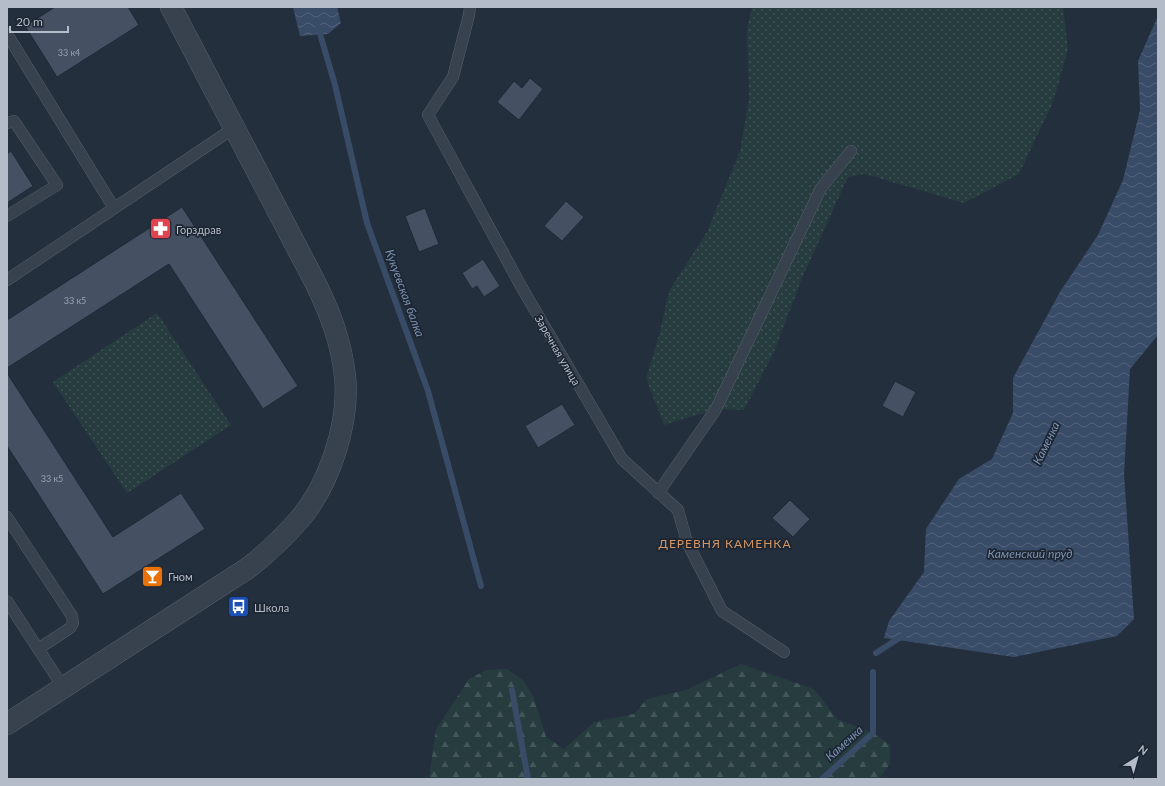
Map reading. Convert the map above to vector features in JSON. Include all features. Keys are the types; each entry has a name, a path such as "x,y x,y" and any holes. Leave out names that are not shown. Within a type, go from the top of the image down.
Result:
{"street":[{"path":"7,724 248,568 267,553 300,519 316,494 330,467 340,436 345,407 345,377 339,342 331,316 316,284 171,7"}],"lane":[{"name":"Заречная улица","path":"470,7 453,77 428,115 522,288 622,459 678,510 687,542 722,611 784,652"},
{"path":"7,34 114,208"},
{"path":"7,123 14,121 56,185 7,216"},
{"path":"7,280 234,128"},
{"path":"658,493 716,409 821,188 851,151"},
{"path":"7,517 72,616 73,623 70,628 38,649"},
{"path":"7,602 63,687"}],"green space":[{"path":"752,7 1063,7 1068,50 1053,102 1019,174 964,203 865,174 848,177 802,278 774,352 744,410 716,409 664,425 646,378 660,332 669,291 707,232 740,151 749,99 747,29"},
{"path":"157,313 231,425 127,493 53,382"},
{"path":"741,664 814,689 837,719 873,733 890,745 890,764 879,779 429,779 436,729 469,679 487,670 507,669 524,681 534,698 546,737 564,749 594,722 634,714 647,699 686,690"}],"water":[{"path":"293,7 337,7 341,23 328,34 300,36"},
{"name":"Каменский пруд","path":"1158,16 1158,335 1130,369 1124,474 1134,619 1117,636 1014,657 884,638 889,621 924,572 926,529 959,479 992,459 1013,413 1013,378 1060,292 1098,235 1123,180 1140,110 1138,61"}],"building":[{"path":"55,7 128,7 139,25 57,77 25,26"},
{"path":"530,78 543,89 519,120 497,102 514,81 522,88"},
{"path":"11,151 33,186 7,203 7,154"},
{"path":"566,201 584,217 562,241 544,226"},
{"path":"182,207 298,386 263,409 169,264 7,368 7,320"},
{"path":"425,208 439,244 419,252 405,216"},
{"path":"483,259 500,286 484,297 477,286 472,289 462,273"},
{"path":"7,373 113,537 181,493 205,529 103,594 7,446"},
{"path":"895,381 916,392 903,417 882,406"},
{"path":"562,404 575,425 538,448 525,426"},
{"path":"790,500 810,519 793,537 772,518"}],"waterway":[{"name":"Кукуевская балка","path":"318,27 335,85 367,223 428,391 481,586"},
{"name":"Каменка","path":"876,653 904,635"},
{"name":"Каменка","path":"822,779 873,733 873,672"},
{"name":"Кукуевская балка","path":"512,690 528,779"}],"place":[{"name":"Горздрав","path":"161,229"},
{"name":"Гном","path":"152,576"},
{"name":"Школа","path":"238,607"}],"district":[{"name":"ДЕРЕВНЯ КАМЕНКА","path":"725,543"}]}
